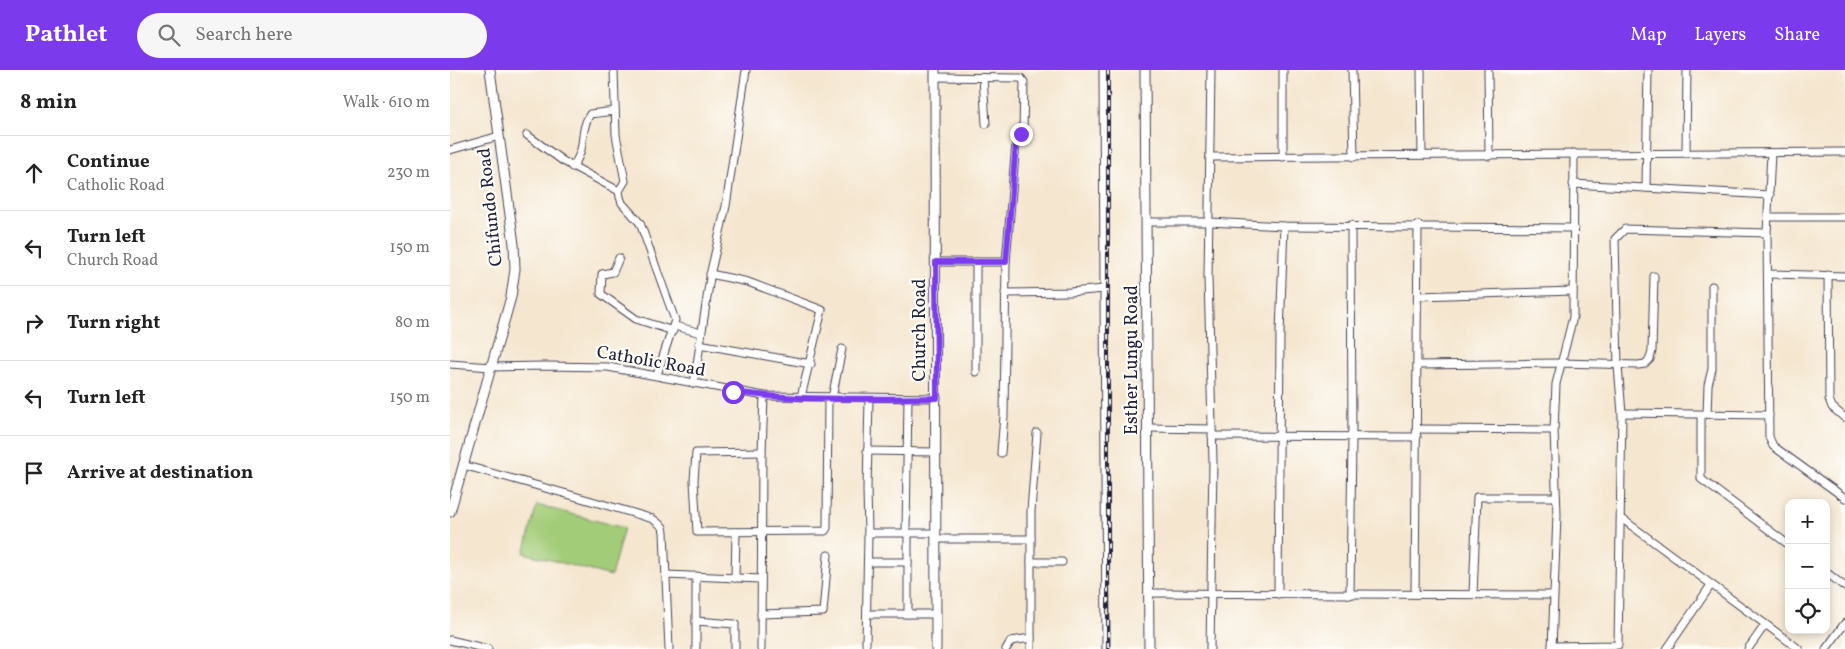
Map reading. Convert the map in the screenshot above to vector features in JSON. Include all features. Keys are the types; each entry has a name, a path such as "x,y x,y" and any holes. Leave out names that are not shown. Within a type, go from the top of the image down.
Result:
{"street":[{"name":"Chifundo Road","path":"450,512 511,297 515,269 514,244 490,70"},
{"path":"614,70 616,135 625,181 619,191 622,203 640,223 675,316 674,328 657,375"},
{"path":"694,384 710,274 726,206 746,70"},
{"path":"1103,70 1106,649"},
{"name":"Esther Lungu Road","path":"1145,70 1149,428 1149,649"},
{"path":"1210,649 1212,432 1208,278 1212,70"},
{"path":"1283,70 1283,157"},
{"path":"1352,70 1354,157"},
{"path":"1421,70 1422,155"},
{"path":"1488,70 1489,156"},
{"path":"1646,188 1645,152 1648,70"},
{"path":"1686,152 1687,70"},
{"path":"935,74 983,78 1021,78 1024,82 1023,131 1016,143 1006,262 1004,416 1001,453"},
{"name":"Church Road","path":"935,74 936,649"},
{"path":"983,78 986,124"},
{"path":"572,167 582,155 584,127 590,114 615,111"},
{"path":"528,135 555,157 619,191"},
{"path":"450,150 499,136"},
{"path":"1211,156 1354,157 1645,152 1845,152"},
{"path":"1574,153 1573,317 1556,384 1554,430 1556,497 1552,648 1618,648 1622,413 1618,366 1615,239 1625,229 1767,233"},
{"path":"1771,153 1770,217 1767,233 1769,437 1773,446 1845,498"},
{"path":"1574,184 1770,195"},
{"path":"1770,217 1845,217"},
{"path":"1147,222 1210,222 1284,226 1418,225 1574,228"},
{"path":"1350,595 1352,437 1351,225"},
{"path":"1415,594 1419,296 1418,225"},
{"path":"1278,594 1280,333 1284,226"},
{"path":"619,258 612,272 602,274 601,294 636,319 701,334"},
{"path":"936,262 1006,262"},
{"path":"976,262 976,372"},
{"path":"710,274 748,282 820,308 823,314 801,397"},
{"path":"1768,274 1845,276"},
{"path":"1828,275 1829,400 1832,407 1845,418"},
{"path":"1418,365 1560,363 1618,366 1645,364 1650,359 1654,276"},
{"path":"1712,286 1712,369 1704,415 1701,479 1788,544"},
{"path":"1005,293 1070,292 1104,289"},
{"path":"1419,296 1573,291"},
{"path":"699,344 810,364"},
{"path":"762,452 696,453 694,481 697,532 821,532 827,528 830,398 842,349"},
{"name":"Catholic Road","path":"450,364 491,368 608,367 764,396 937,398"},
{"path":"761,649 764,396"},
{"path":"866,644 869,398"},
{"path":"908,398 908,614"},
{"path":"1622,413 1769,415"},
{"path":"1149,428 1280,436 1352,437 1417,433 1554,430"},
{"path":"1030,649 1033,468 1037,433"},
{"path":"867,451 936,452"},
{"path":"463,466 653,519 663,527 669,649"},
{"path":"1472,594 1477,497 1556,497"},
{"path":"1621,518 1799,649"},
{"path":"735,578 736,532"},
{"path":"868,533 1031,539"},
{"path":"761,614 823,612 825,608 828,554"},
{"path":"868,562 908,562"},
{"path":"1030,562 1062,562"},
{"path":"666,575 761,579"},
{"path":"1830,575 1845,587"},
{"path":"696,576 696,649"},
{"path":"1667,649 1711,585"},
{"path":"1150,593 1552,595"},
{"path":"867,614 936,614"},
{"path":"696,621 735,624 736,649"},
{"path":"1826,649 1845,623"},
{"path":"1748,649 1765,625"},
{"path":"1006,649 1011,641 1030,638"},
{"path":"450,640 465,646 488,649"}],"green space":[{"path":"537,505 624,528 611,576 524,553"}],"railway":[{"path":"1108,70 1108,649"}],"route":[{"path":"733,392 764,396 828,398 937,398 936,262 1006,262 1016,143 1018,136 1021,134"}]}
